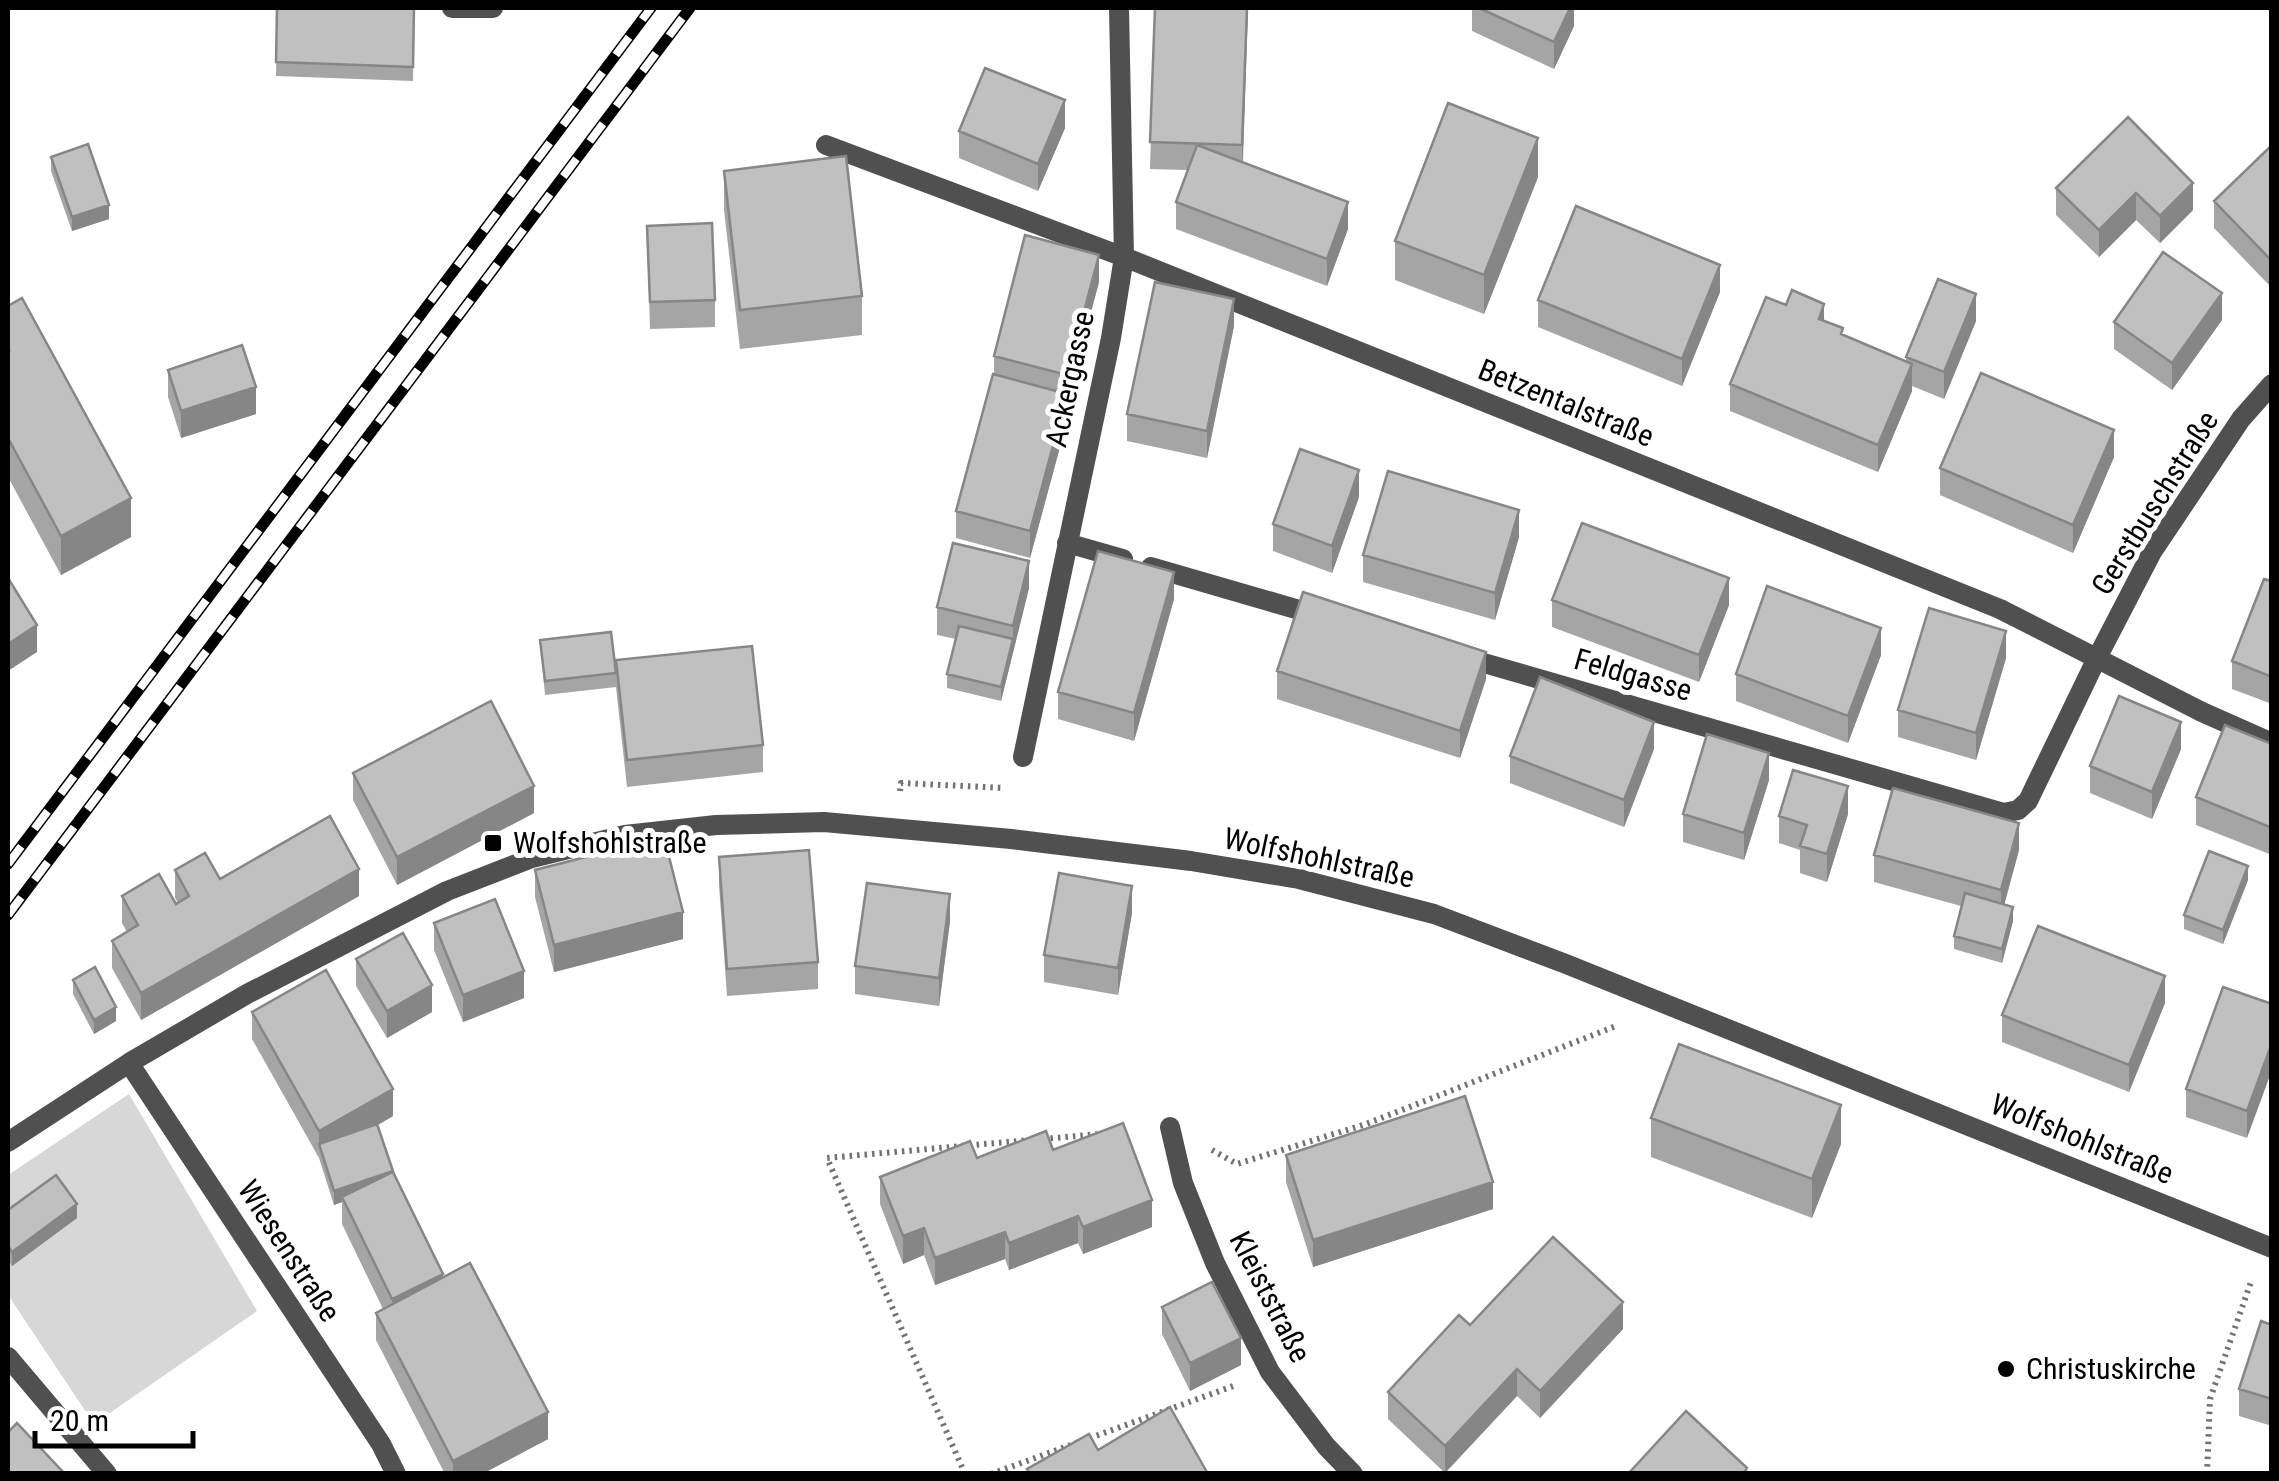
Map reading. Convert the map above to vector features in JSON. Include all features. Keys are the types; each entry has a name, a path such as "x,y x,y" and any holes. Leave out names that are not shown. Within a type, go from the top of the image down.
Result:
{"street":[{"path":"452,8 494,8"},
{"name":"Ackergasse","path":"1024,757 1124,257 1120,8"},
{"name":"Betzentalstraße","path":"826,145 1124,257 2000,610 2272,743"},
{"name":"Gerstbuschstraße","path":"2097,658 2152,552 2241,420 2272,384"},
{"path":"1067,543 1335,620"},
{"name":"Feldgasse","path":"1450,653 2004,813 2018,810 2028,801 2097,658"},
{"name":"Wolfshohlstraße","path":"8,1142 129,1063 248,994 430,900 532,858 624,835 716,825 824,822 1191,861 1299,879 1434,914 2268,1247"},
{"name":"Wiesenstraße","path":"129,1063 381,1444 396,1474"},
{"name":"Kleiststraße","path":"1170,1127 1184,1182 1216,1262 1270,1372 1326,1446 1354,1474"},
{"path":"8,1357 107,1474"}],"path":[{"path":"896,827 901,783 1016,788 1024,757"},
{"path":"965,1474 827,1158 1170,1127 1238,1164 1366,1124 1668,1005"},
{"path":"2206,1474 2210,1400 2268,1247"},
{"path":"991,1474 1270,1372"}],"shaded area":[{"path":"129,1094 257,1311 94,1424 8,1295 8,1175"}],"building":[{"path":"277,8 414,8 413,67 276,62"},
{"path":"1155,8 1247,8 1242,145 1150,142"},
{"path":"1479,8 1570,8 1554,42"},
{"path":"985,68 1065,100 1038,164 959,131"},
{"path":"1448,103 1538,138 1484,275 1395,241"},
{"path":"2128,117 2193,183 2160,216 2136,193 2099,230 2056,188"},
{"path":"88,144 109,205 72,217 51,157"},
{"path":"1197,145 1348,202 1327,259 1176,202"},
{"path":"2272,145 2272,255 2269,258 2214,201"},
{"path":"846,156 862,296 740,310 724,171"},
{"path":"1576,206 1720,265 1682,359 1538,300"},
{"path":"712,223 715,300 650,302 647,226"},
{"path":"1025,235 1099,255 1067,375 994,356"},
{"path":"2163,252 2222,293 2172,363 2114,322"},
{"path":"1938,279 1976,294 1944,372 1906,357"},
{"path":"1155,282 1234,299 1207,431 1127,414"},
{"path":"1792,290 1824,304 1819,319 1843,328 1841,334 1912,364 1878,445 1730,384 1766,297 1786,305"},
{"path":"22,298 131,498 61,536 8,438 8,306"},
{"path":"242,345 256,387 181,411 168,370"},
{"path":"1981,373 2114,430 2073,525 1940,468"},
{"path":"993,374 1067,394 1030,531 956,511"},
{"path":"1300,449 1359,470 1332,546 1273,524"},
{"path":"1388,471 1519,510 1495,593 1363,555"},
{"path":"1582,523 1729,578 1699,655 1552,600"},
{"path":"953,543 1029,561 1013,626 937,607"},
{"path":"1098,551 1174,572 1134,713 1058,692"},
{"path":"8,578 37,625 8,644"},
{"path":"2264,579 2272,581 2272,677 2232,661"},
{"path":"1767,586 1881,628 1848,716 1736,674"},
{"path":"1303,592 1486,652 1460,731 1277,671"},
{"path":"1929,608 2006,631 1976,733 1898,710"},
{"path":"959,626 1013,639 1001,687 947,674"},
{"path":"611,632 616,673 545,681 540,640"},
{"path":"752,646 763,745 627,760 616,660"},
{"path":"1540,677 1654,722 1624,800 1510,756"},
{"path":"2119,696 2181,722 2152,792 2090,766"},
{"path":"491,701 534,786 397,857 353,773"},
{"path":"2225,725 2272,744 2272,828 2196,797"},
{"path":"1707,734 1769,753 1744,833 1683,814"},
{"path":"1793,770 1848,786 1827,854 1800,846 1807,825 1779,816"},
{"path":"1893,788 2019,823 2001,890 1874,855"},
{"path":"330,816 359,869 141,993 112,941 138,925 122,896 159,874 176,904 189,896 175,870 205,853 220,879"},
{"path":"664,837 683,912 554,945 535,870"},
{"path":"809,850 818,962 727,969 719,857"},
{"path":"2209,851 2248,866 2223,930 2184,915"},
{"path":"1059,873 1132,886 1118,968 1044,955"},
{"path":"867,883 950,894 939,978 855,966"},
{"path":"1965,893 2013,907 2002,949 1954,936"},
{"path":"495,899 524,971 463,995 434,923"},
{"path":"2038,926 2165,976 2129,1065 2002,1015"},
{"path":"403,933 432,985 387,1011 356,959"},
{"path":"95,967 116,1007 94,1020 73,980"},
{"path":"326,970 393,1089 319,1131 252,1012"},
{"path":"2223,987 2272,1004 2272,1043 2247,1111 2186,1089"},
{"path":"1679,1044 1841,1105 1812,1179 1651,1118"},
{"path":"1465,1096 1493,1182 1313,1240 1286,1155"},
{"path":"1123,1123 1152,1200 1083,1227 1078,1216 1009,1243 1005,1232 935,1258 924,1228 903,1236 880,1177 970,1141 977,1158 1046,1131 1053,1150"},
{"path":"377,1124 393,1171 334,1191 319,1144"},
{"path":"393,1172 443,1274 392,1299 342,1197"},
{"path":"56,1175 77,1204 12,1252 8,1246 8,1210"},
{"path":"1553,1237 1623,1302 1540,1391 1517,1369 1445,1446 1388,1392 1459,1315 1470,1325"},
{"path":"470,1263 548,1412 453,1461 376,1313"},
{"path":"1212,1282 1241,1338 1190,1363 1162,1307"},
{"path":"2261,1321 2272,1325 2272,1399 2239,1389"},
{"path":"1170,1407 1208,1474 1030,1474 1027,1469 1089,1434 1098,1450"},
{"path":"1686,1411 1747,1468 1743,1474 1628,1474"},
{"path":"17,1423 65,1474 8,1474 8,1432"}],"railway":[{"path":"8,864 651,8"},
{"path":"8,915 690,8"}],"place":[{"name":"Wolfshohlstraße","path":"493,843"},
{"name":"Christuskirche","path":"2006,1369"}]}
